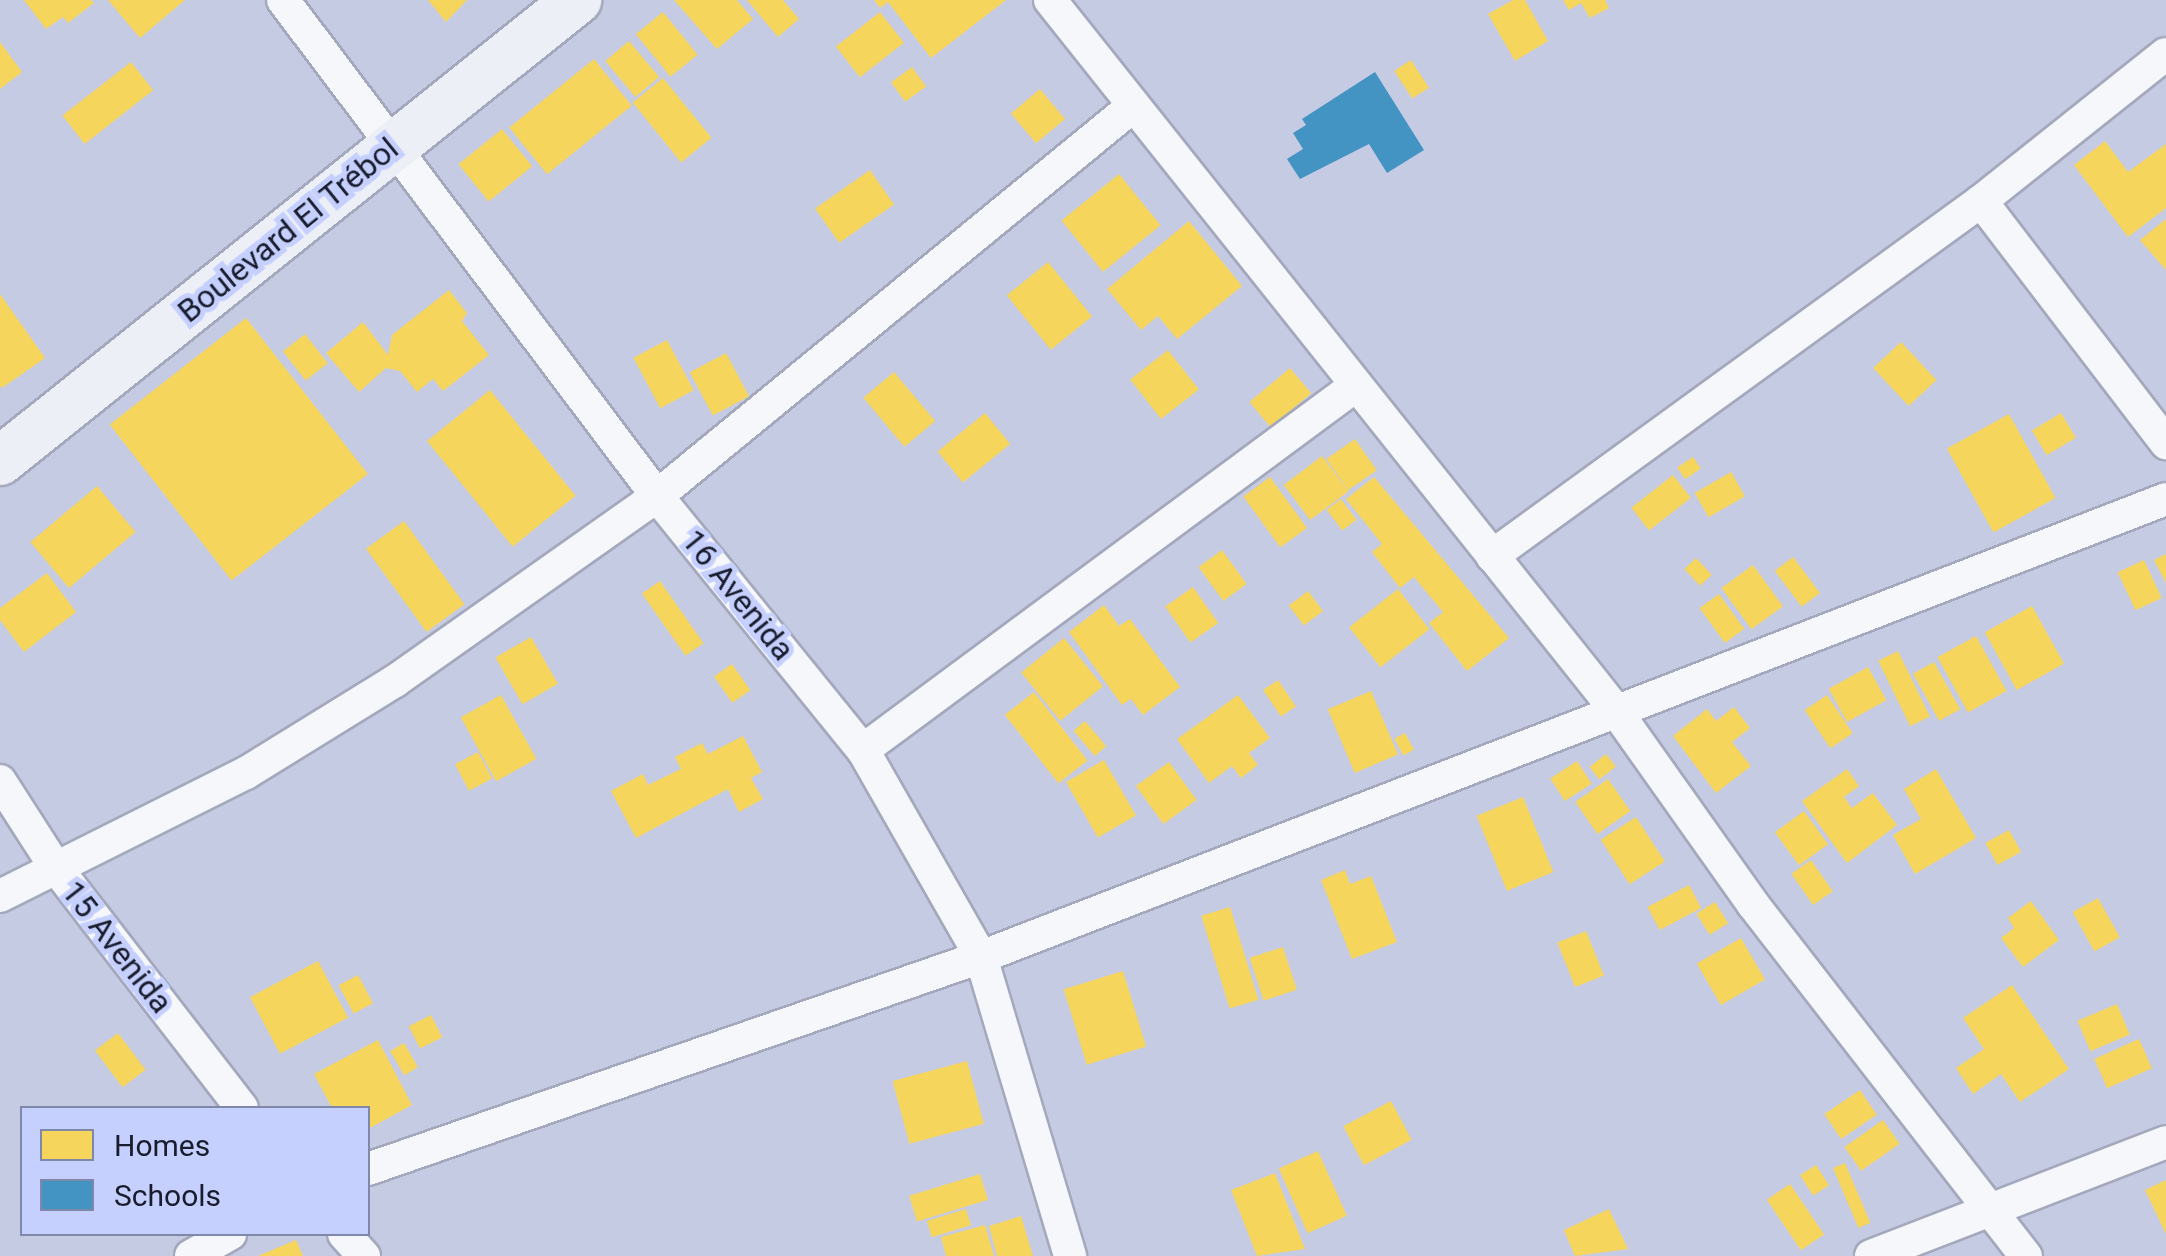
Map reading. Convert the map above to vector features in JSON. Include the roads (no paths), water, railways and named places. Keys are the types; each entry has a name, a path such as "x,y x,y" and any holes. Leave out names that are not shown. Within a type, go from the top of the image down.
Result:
{"main road":[{"name":"Boulevard El Trébol","path":"0,461 577,0"}],"street":[{"name":"16 Avenida","path":"283,0 390,148 657,496 862,750 981,957 1070,1256"},
{"path":"1050,0 1354,387 1614,708 1752,904 2026,1256"},
{"path":"1492,556 1981,201 2166,54"},
{"path":"0,896 262,762 395,681 657,496 1132,108"},
{"path":"1981,201 2166,443"},
{"path":"862,750 1354,387"},
{"path":"370,1168 981,957 1614,708 2166,499"},
{"name":"15 Avenida","path":"0,781 54,866 240,1106"},
{"path":"1871,1256 2166,1142"},
{"path":"191,1256 226,1236"},
{"path":"346,1236 364,1256"}]}
